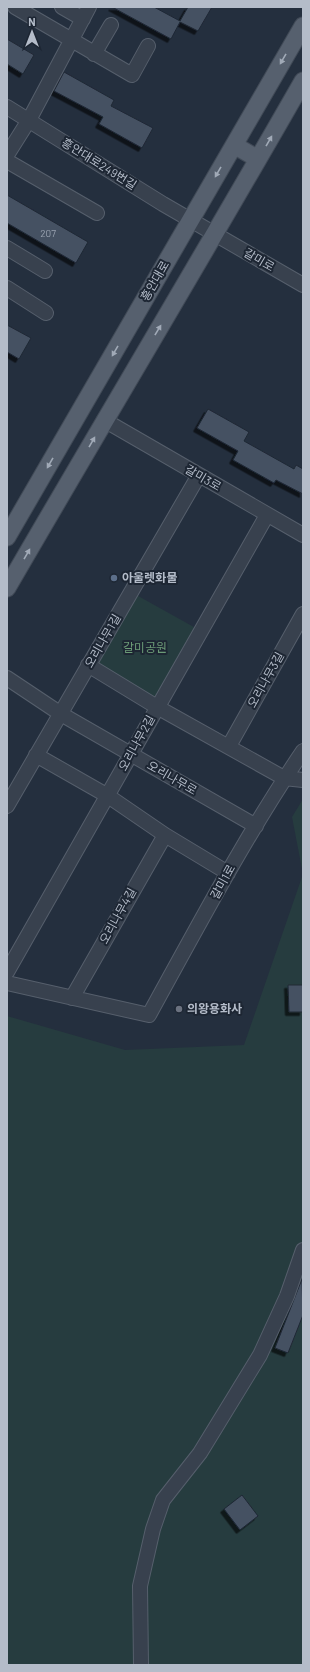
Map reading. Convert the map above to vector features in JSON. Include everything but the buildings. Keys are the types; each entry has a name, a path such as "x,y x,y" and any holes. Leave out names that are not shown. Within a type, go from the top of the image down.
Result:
{"main road":[{"name":"흥안대로","path":"7,537 303,26"},
{"path":"7,588 104,420 215,235 303,81"},
{"path":"234,145 258,159"}],"street":[{"path":"15,7 132,75 148,46"},
{"path":"62,7 83,19"},
{"path":"7,156 29,120 89,7"},
{"path":"94,54 111,25"},
{"name":"흥안대로249번길","path":"7,107 215,235"},
{"path":"7,161 97,214"},
{"name":"갈미로","path":"215,235 303,285"},
{"path":"7,248 45,271"},
{"path":"7,288 46,313"},
{"name":"갈미3로","path":"104,420 303,535"},
{"name":"오리나무1길","path":"7,806 199,475"},
{"name":"오리나무2길","path":"7,972 267,515"},
{"name":"오리나무3길","path":"229,746 303,614"},
{"path":"88,666 157,707 284,778 303,780"},
{"name":"오리나무로","path":"7,678 61,714 256,826"},
{"name":"갈미1로","path":"72,998 149,1015 228,873 284,778 303,751"},
{"path":"36,755 108,796 165,835 228,873"},
{"name":"오리나무4길","path":"72,998 165,835"},
{"path":"7,983 72,998"},
{"path":"141,1665 140,1586 153,1529 163,1500 200,1453 260,1355 287,1296 303,1250"}],"green space":[{"name":"갈미공원","path":"131,592 201,631 157,707 88,665"},
{"path":"303,799 303,874 292,817"},
{"path":"303,874 303,1665 7,1665 7,1016 125,1050 244,1045"}],"place":[{"name":"아울렛화물","path":"114,578"},
{"name":"의왕용화사","path":"179,1009"}]}
